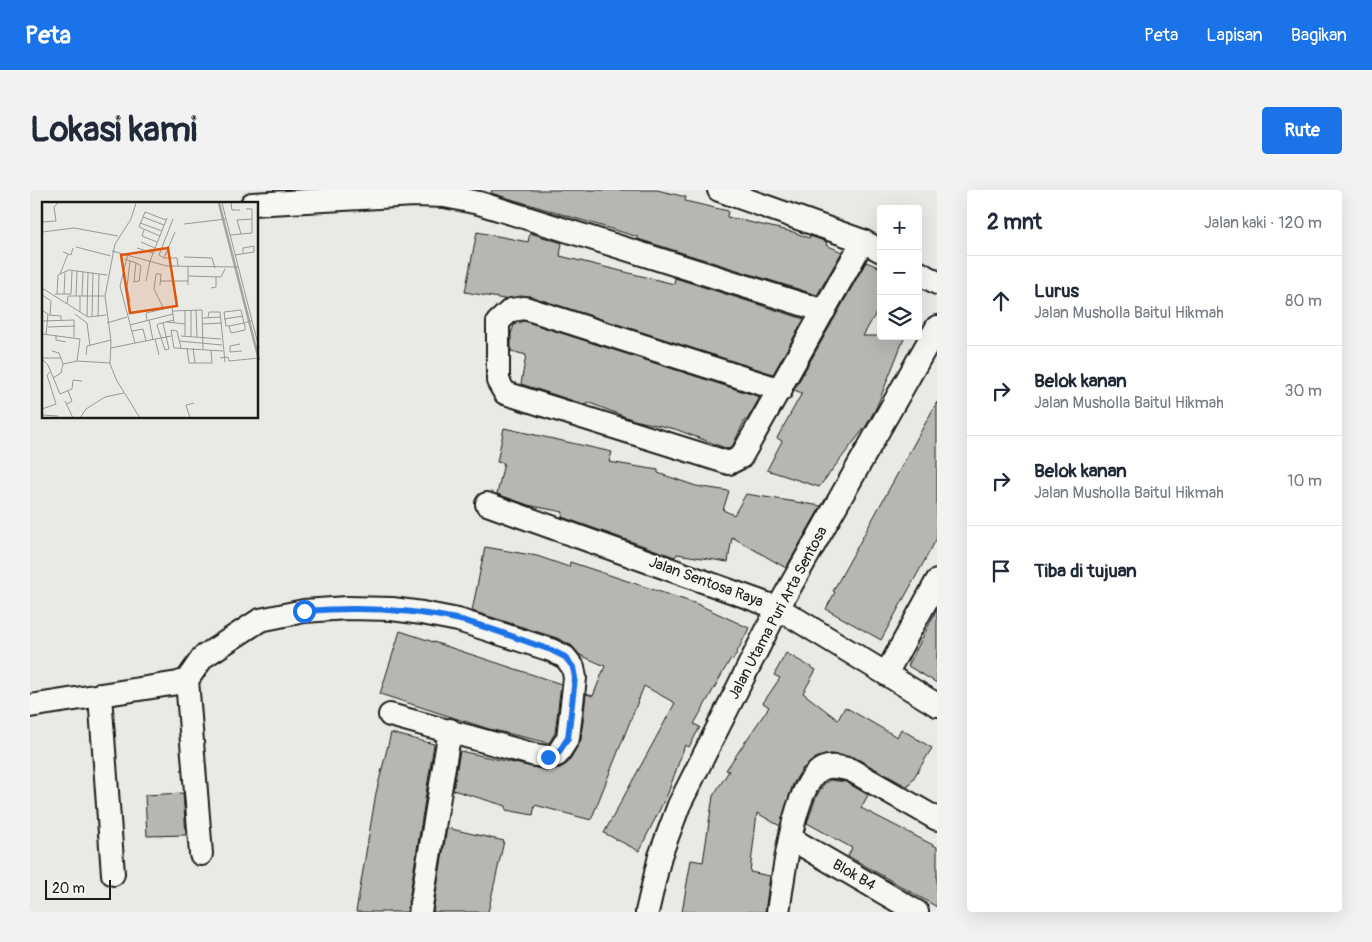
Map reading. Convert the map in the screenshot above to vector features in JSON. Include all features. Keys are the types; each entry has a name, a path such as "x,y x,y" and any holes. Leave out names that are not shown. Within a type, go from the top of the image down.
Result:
{"street":[{"path":"719,190 872,246 824,312 781,390 741,457 735,462 721,463 505,393 498,381 498,322 510,310 525,308 781,390"},
{"path":"259,204 446,193 824,312"},
{"path":"922,274 937,282"},
{"name":"Jalan Utama Puri Arta Sentosa","path":"647,912 658,863 668,830 778,608 937,327"},
{"name":"Jalan Sentosa Raya","path":"486,504 778,608 937,705"},
{"path":"886,674 937,581"},
{"path":"201,854 187,680 203,657 260,620 304,611 347,608 392,609 458,620 551,650 565,657 573,667 575,678 568,738 557,755 548,757 535,755 390,715"},
{"path":"30,706 187,680"},
{"path":"100,695 113,874"},
{"path":"420,912 450,730"},
{"path":"778,912 790,838 805,788 818,772 832,767 851,770 937,819"},
{"name":"Blok B4","path":"790,838 918,912"}],"building":[{"path":"492,190 657,190 686,197 685,201 728,211 727,217 793,232 809,238 810,236 827,242 826,245 842,252 817,295 638,239 638,237 491,193"},
{"path":"477,232 528,242 530,233 562,243 560,256 674,284 675,278 804,319 773,374 529,296 504,299 465,292"},
{"path":"866,262 877,266 877,311 863,336 877,336 877,340 903,340 877,406 866,426 819,487 767,470 782,441 777,438 802,393 794,390"},
{"path":"524,321 760,397 747,420 745,420 732,447 728,449 675,429 634,420 587,402 586,405 521,384 526,355 511,351 511,334 514,325"},
{"path":"937,402 937,538 881,640 826,609 835,592 833,591"},
{"path":"504,428 612,452 609,462 658,470 658,473 696,486 729,491 723,510 734,515 746,494 821,506 786,568 732,537 728,562 677,554 675,557 562,517 563,512 528,505 497,494 504,463 497,462"},
{"path":"485,547 537,556 569,567 570,562 697,604 749,628 733,660 731,658 694,724 700,727 689,747 685,745 668,793 639,851 604,833 675,703 644,686 591,820 535,805 533,815 506,810 506,806 453,790 460,751 546,770 560,768 568,763 581,740 586,694 593,696 605,666 580,655 571,645 557,638 472,611"},
{"path":"937,609 937,683 908,666"},
{"path":"400,631 561,684 555,733 549,743 489,729 380,694"},
{"path":"786,653 816,670 803,693 838,720 845,707 897,737 901,729 932,748 908,787 854,757 830,754 816,758 802,769 793,784 780,826 757,813 750,872 770,876 765,912 682,912 691,860 703,862 713,796 729,771 726,770 769,707 763,703 780,678 774,675"},
{"path":"391,733 434,744 407,912 356,912 376,793"},
{"path":"830,780 846,782 868,795 861,808 937,847 937,907 848,856 852,848 807,823 816,797 823,785"},
{"path":"183,793 186,835 147,836 145,795"},
{"path":"447,828 504,841 488,912 433,912"}],"route":[{"path":"304,611 347,608 392,609 422,613 458,620 551,650 565,657 573,667 575,678 568,738 563,749 557,755 548,757"}]}
